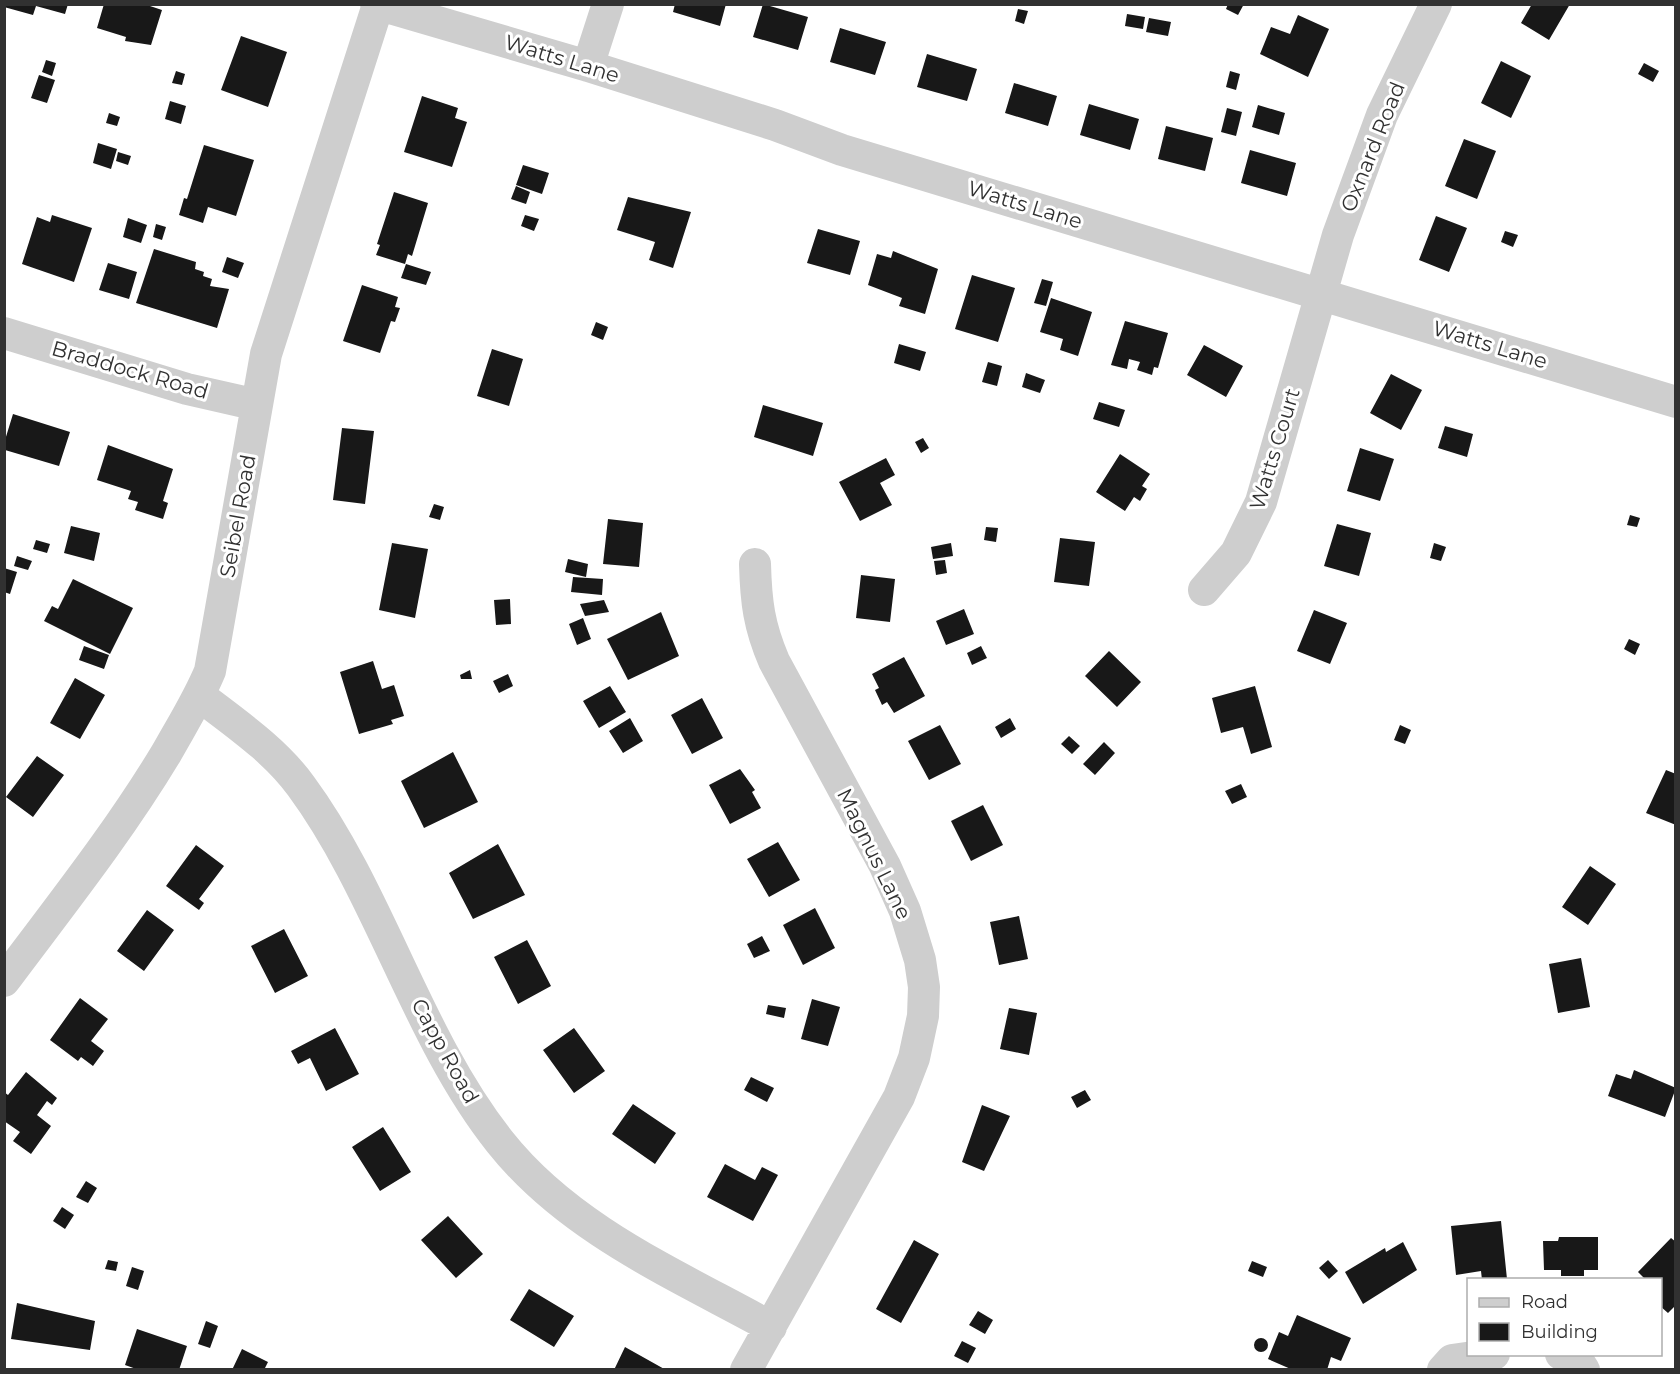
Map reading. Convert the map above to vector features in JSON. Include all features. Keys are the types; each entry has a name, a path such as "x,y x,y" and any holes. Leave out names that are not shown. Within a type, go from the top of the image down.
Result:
{"street":[{"path":"588,66 608,4"},
{"name":"Oxnard Road","path":"1321,294 1338,235 1382,115 1436,4"},
{"name":"Watts Lane","path":"377,5 588,66 775,125 842,150 1676,402"},
{"name":"Seibel Road","path":"4,981 113,836 200,696 210,671 266,354 377,5"},
{"name":"Watts Court","path":"1204,590 1236,553 1261,502 1321,294"},
{"name":"Braddock Road","path":"4,333 187,389 257,405"},
{"name":"Magnus Lane","path":"746,1370 899,1097 920,1038 924,987 920,960 905,911 885,866 774,661 762,633 757,610 755,564"},
{"name":"Capp Road","path":"200,696 252,736 301,786 336,841 451,1066 493,1132 524,1169 561,1204 606,1236 771,1327"},
{"path":"1443,1370 1452,1360 1480,1356"},
{"path":"1567,1356 1577,1359 1584,1370"}],"building":[{"path":"4,4 68,4 65,14 36,6 33,15 4,7"},
{"path":"104,4 144,4 162,10 151,45 125,41 126,37 97,28"},
{"path":"675,4 726,4 720,26 673,12"},
{"path":"763,4 808,17 798,50 753,37"},
{"path":"1228,4 1244,4 1238,15 1226,9"},
{"path":"1532,4 1570,4 1549,40 1521,23"},
{"path":"1018,9 1028,11 1024,24 1015,21"},
{"path":"1127,14 1145,17 1143,29 1125,26"},
{"path":"1298,15 1329,29 1308,77 1260,54 1271,27 1290,34"},
{"path":"1149,18 1171,22 1168,36 1146,32"},
{"path":"840,28 886,42 875,75 830,62"},
{"path":"241,36 287,52 268,107 221,90"},
{"path":"927,54 977,69 967,101 917,87"},
{"path":"46,60 56,63 52,76 42,72"},
{"path":"1501,61 1531,76 1511,118 1481,103"},
{"path":"1644,63 1659,71 1653,82 1638,74"},
{"path":"176,71 185,74 182,85 172,83"},
{"path":"1230,71 1240,74 1236,90 1226,87"},
{"path":"39,75 55,80 47,103 31,98"},
{"path":"1014,83 1057,96 1048,126 1005,113"},
{"path":"422,96 458,108 455,118 467,122 452,167 404,152"},
{"path":"170,101 186,106 181,124 165,119"},
{"path":"1089,104 1139,119 1130,150 1080,135"},
{"path":"1258,105 1285,113 1279,135 1252,127"},
{"path":"1227,108 1242,112 1236,136 1221,132"},
{"path":"109,113 120,117 117,126 106,123"},
{"path":"1166,126 1213,138 1205,171 1158,159"},
{"path":"1464,139 1496,151 1477,199 1445,186"},
{"path":"98,143 117,149 111,169 93,163"},
{"path":"204,145 254,160 236,216 208,207 203,223 179,215 184,198 187,199"},
{"path":"1250,150 1296,163 1287,196 1241,183"},
{"path":"118,152 131,156 128,165 116,161"},
{"path":"523,165 549,173 542,194 516,185"},
{"path":"516,186 530,192 526,204 511,199"},
{"path":"394,192 428,203 412,256 408,254 405,264 376,255 380,245 377,244"},
{"path":"628,197 691,212 673,268 649,260 655,242 617,230"},
{"path":"52,215 92,228 74,282 22,264 37,217 50,222"},
{"path":"525,215 539,219 534,231 521,226"},
{"path":"1436,216 1467,228 1449,272 1419,260"},
{"path":"128,218 147,225 141,243 123,237"},
{"path":"156,224 166,227 162,240 153,237"},
{"path":"818,229 860,241 850,275 807,263"},
{"path":"1505,231 1518,235 1513,247 1501,242"},
{"path":"154,249 196,262 195,269 204,272 203,276 212,279 210,286 229,289 217,328 136,303"},
{"path":"893,251 938,269 925,314 899,306 902,298 868,285 877,254 891,258"},
{"path":"227,257 244,263 238,278 222,272"},
{"path":"108,263 137,272 129,299 99,290"},
{"path":"406,264 431,272 426,285 401,278"},
{"path":"972,275 1015,288 998,342 955,329"},
{"path":"1042,279 1053,282 1046,306 1034,303"},
{"path":"362,285 398,297 395,307 400,308 395,322 391,321 380,353 343,341"},
{"path":"1051,298 1092,312 1078,356 1060,350 1063,339 1040,332"},
{"path":"1125,321 1168,333 1158,368 1154,367 1152,375 1137,370 1140,362 1129,359 1127,369 1111,365"},
{"path":"596,322 608,327 603,340 591,335"},
{"path":"899,344 926,352 920,371 894,363"},
{"path":"1204,345 1243,366 1226,397 1187,375"},
{"path":"492,349 523,359 509,406 477,396"},
{"path":"988,362 1002,366 997,386 982,382"},
{"path":"1026,373 1045,380 1040,393 1022,387"},
{"path":"1391,374 1422,390 1401,430 1370,413"},
{"path":"1099,402 1125,410 1119,427 1093,419"},
{"path":"763,405 823,423 813,456 754,437"},
{"path":"13,414 70,432 59,466 5,450 5,440"},
{"path":"1445,426 1473,434 1467,457 1438,448"},
{"path":"342,428 374,431 365,504 333,500"},
{"path":"923,438 929,448 921,453 915,442"},
{"path":"108,445 173,469 163,501 168,503 163,519 135,510 138,502 128,499 131,491 97,480"},
{"path":"1360,448 1394,459 1380,501 1347,491"},
{"path":"1120,454 1150,474 1142,486 1147,489 1140,501 1134,497 1125,511 1096,492"},
{"path":"886,458 895,475 880,483 892,505 860,521 839,482"},
{"path":"434,504 444,507 440,520 429,517"},
{"path":"1630,515 1640,518 1637,527 1627,525"},
{"path":"608,519 643,523 639,567 603,564"},
{"path":"1337,524 1371,533 1359,576 1324,566"},
{"path":"71,526 100,533 94,561 64,553"},
{"path":"986,527 998,528 996,542 984,540"},
{"path":"1060,538 1095,542 1089,586 1054,582"},
{"path":"36,540 50,544 47,553 33,549"},
{"path":"392,543 428,549 415,618 379,610"},
{"path":"951,543 953,556 933,559 931,547"},
{"path":"1434,543 1446,547 1441,561 1430,558"},
{"path":"17,556 32,561 28,570 14,566"},
{"path":"568,559 588,564 586,577 565,572"},
{"path":"945,560 947,573 936,575 934,561"},
{"path":"4,568 17,572 10,594 4,592"},
{"path":"861,575 895,579 890,622 856,618"},
{"path":"573,577 603,579 602,595 571,592"},
{"path":"73,579 133,608 110,654 44,621 52,606 58,609"},
{"path":"510,599 511,624 496,625 494,600"},
{"path":"604,600 609,612 585,616 580,604"},
{"path":"964,609 974,634 946,645 936,621"},
{"path":"1314,610 1347,623 1330,664 1297,651"},
{"path":"661,612 679,656 628,680 607,639"},
{"path":"583,618 591,639 577,645 569,624"},
{"path":"1629,639 1640,644 1635,655 1624,649"},
{"path":"84,646 109,655 104,669 79,660"},
{"path":"981,646 987,658 972,665 967,653"},
{"path":"1109,651 1141,682 1117,707 1085,676"},
{"path":"904,657 925,696 894,713 887,702 882,705 875,690 879,688 872,674"},
{"path":"373,661 382,689 394,685 404,716 391,720 393,724 359,734 340,672"},
{"path":"470,670 472,679 461,679 460,675"},
{"path":"508,674 513,686 499,693 493,681"},
{"path":"75,678 105,695 80,739 50,723"},
{"path":"610,686 626,712 599,728 583,701"},
{"path":"1255,686 1272,747 1251,754 1243,727 1221,733 1212,698"},
{"path":"702,698 723,738 692,754 671,715"},
{"path":"630,718 643,741 623,753 609,731"},
{"path":"1010,718 1016,729 1001,738 995,727"},
{"path":"940,725 961,764 929,780 908,741"},
{"path":"1400,725 1411,730 1405,744 1394,740"},
{"path":"1069,736 1080,746 1072,754 1061,744"},
{"path":"1104,742 1115,753 1095,775 1083,764"},
{"path":"453,752 478,802 424,828 401,781"},
{"path":"37,756 64,775 33,817 6,797"},
{"path":"740,769 755,790 752,792 761,808 730,824 709,785"},
{"path":"1666,770 1676,774 1676,825 1646,813"},
{"path":"1241,784 1247,797 1232,804 1225,791"},
{"path":"983,805 1003,845 971,861 951,821"},
{"path":"778,842 800,880 769,897 747,859"},
{"path":"498,844 525,895 473,919 449,873"},
{"path":"196,845 224,866 199,899 204,903 199,910 166,886"},
{"path":"1590,866 1616,884 1588,925 1562,907"},
{"path":"815,908 835,948 803,965 783,925"},
{"path":"147,910 174,930 144,971 117,951"},
{"path":"1019,916 1028,959 999,965 990,922"},
{"path":"284,929 308,976 275,993 251,946"},
{"path":"762,936 770,951 754,958 747,944"},
{"path":"527,940 551,986 518,1004 494,957"},
{"path":"1581,958 1590,1007 1558,1013 1549,964"},
{"path":"80,998 108,1019 91,1041 104,1051 93,1066 81,1057 78,1061 50,1040"},
{"path":"812,999 840,1007 828,1046 801,1039"},
{"path":"768,1005 786,1008 784,1018 766,1014"},
{"path":"1009,1008 1037,1013 1029,1055 1000,1049"},
{"path":"335,1028 359,1074 326,1091 310,1058 298,1064 291,1051"},
{"path":"574,1028 605,1071 574,1093 543,1050"},
{"path":"1634,1070 1676,1088 1665,1117 1608,1096 1616,1074 1631,1079"},
{"path":"26,1072 57,1098 52,1105 47,1101 37,1115 51,1126 31,1154 13,1141 20,1132 4,1121 4,1092 8,1095"},
{"path":"751,1077 774,1088 767,1102 744,1090"},
{"path":"1085,1090 1091,1100 1077,1108 1071,1097"},
{"path":"633,1104 676,1133 655,1164 612,1134"},
{"path":"982,1105 1010,1116 984,1171 962,1162"},
{"path":"383,1127 411,1172 380,1191 352,1147"},
{"path":"725,1164 755,1180 762,1167 778,1175 753,1221 707,1197"},
{"path":"86,1181 97,1188 88,1203 76,1197"},
{"path":"62,1207 74,1215 65,1229 53,1221"},
{"path":"448,1216 483,1254 456,1278 421,1240"},
{"path":"1501,1221 1507,1278 1482,1278 1481,1271 1456,1275 1451,1226"},
{"path":"1559,1237 1598,1237 1598,1270 1584,1270 1584,1276 1561,1276 1561,1270 1544,1270 1543,1241 1558,1241"},
{"path":"1671,1238 1676,1242 1676,1305 1668,1313 1662,1308 1662,1278 1644,1278 1638,1272"},
{"path":"914,1240 939,1254 901,1323 876,1309"},
{"path":"1403,1242 1417,1270 1363,1304 1345,1272 1385,1248 1386,1252"},
{"path":"108,1260 118,1262 116,1271 105,1269"},
{"path":"1328,1260 1338,1271 1329,1279 1319,1268"},
{"path":"1252,1261 1267,1267 1263,1277 1248,1271"},
{"path":"132,1267 144,1271 138,1290 126,1286"},
{"path":"529,1289 574,1316 554,1347 510,1320"},
{"path":"17,1303 95,1321 90,1350 11,1339"},
{"path":"978,1311 993,1320 985,1334 969,1325"},
{"path":"1297,1315 1351,1338 1341,1361 1331,1357 1327,1370 1293,1370 1268,1359 1279,1332 1288,1336"},
{"path":"206,1321 218,1326 210,1348 198,1344"},
{"path":"137,1329 187,1346 179,1370 139,1370 125,1365"},
{"path":"1258,1338 1264,1338 1268,1345 1264,1352 1258,1352 1254,1348 1254,1342"},
{"path":"962,1341 976,1348 968,1363 954,1356"},
{"path":"625,1347 666,1370 614,1370"},
{"path":"242,1349 268,1362 264,1370 232,1370"}]}
